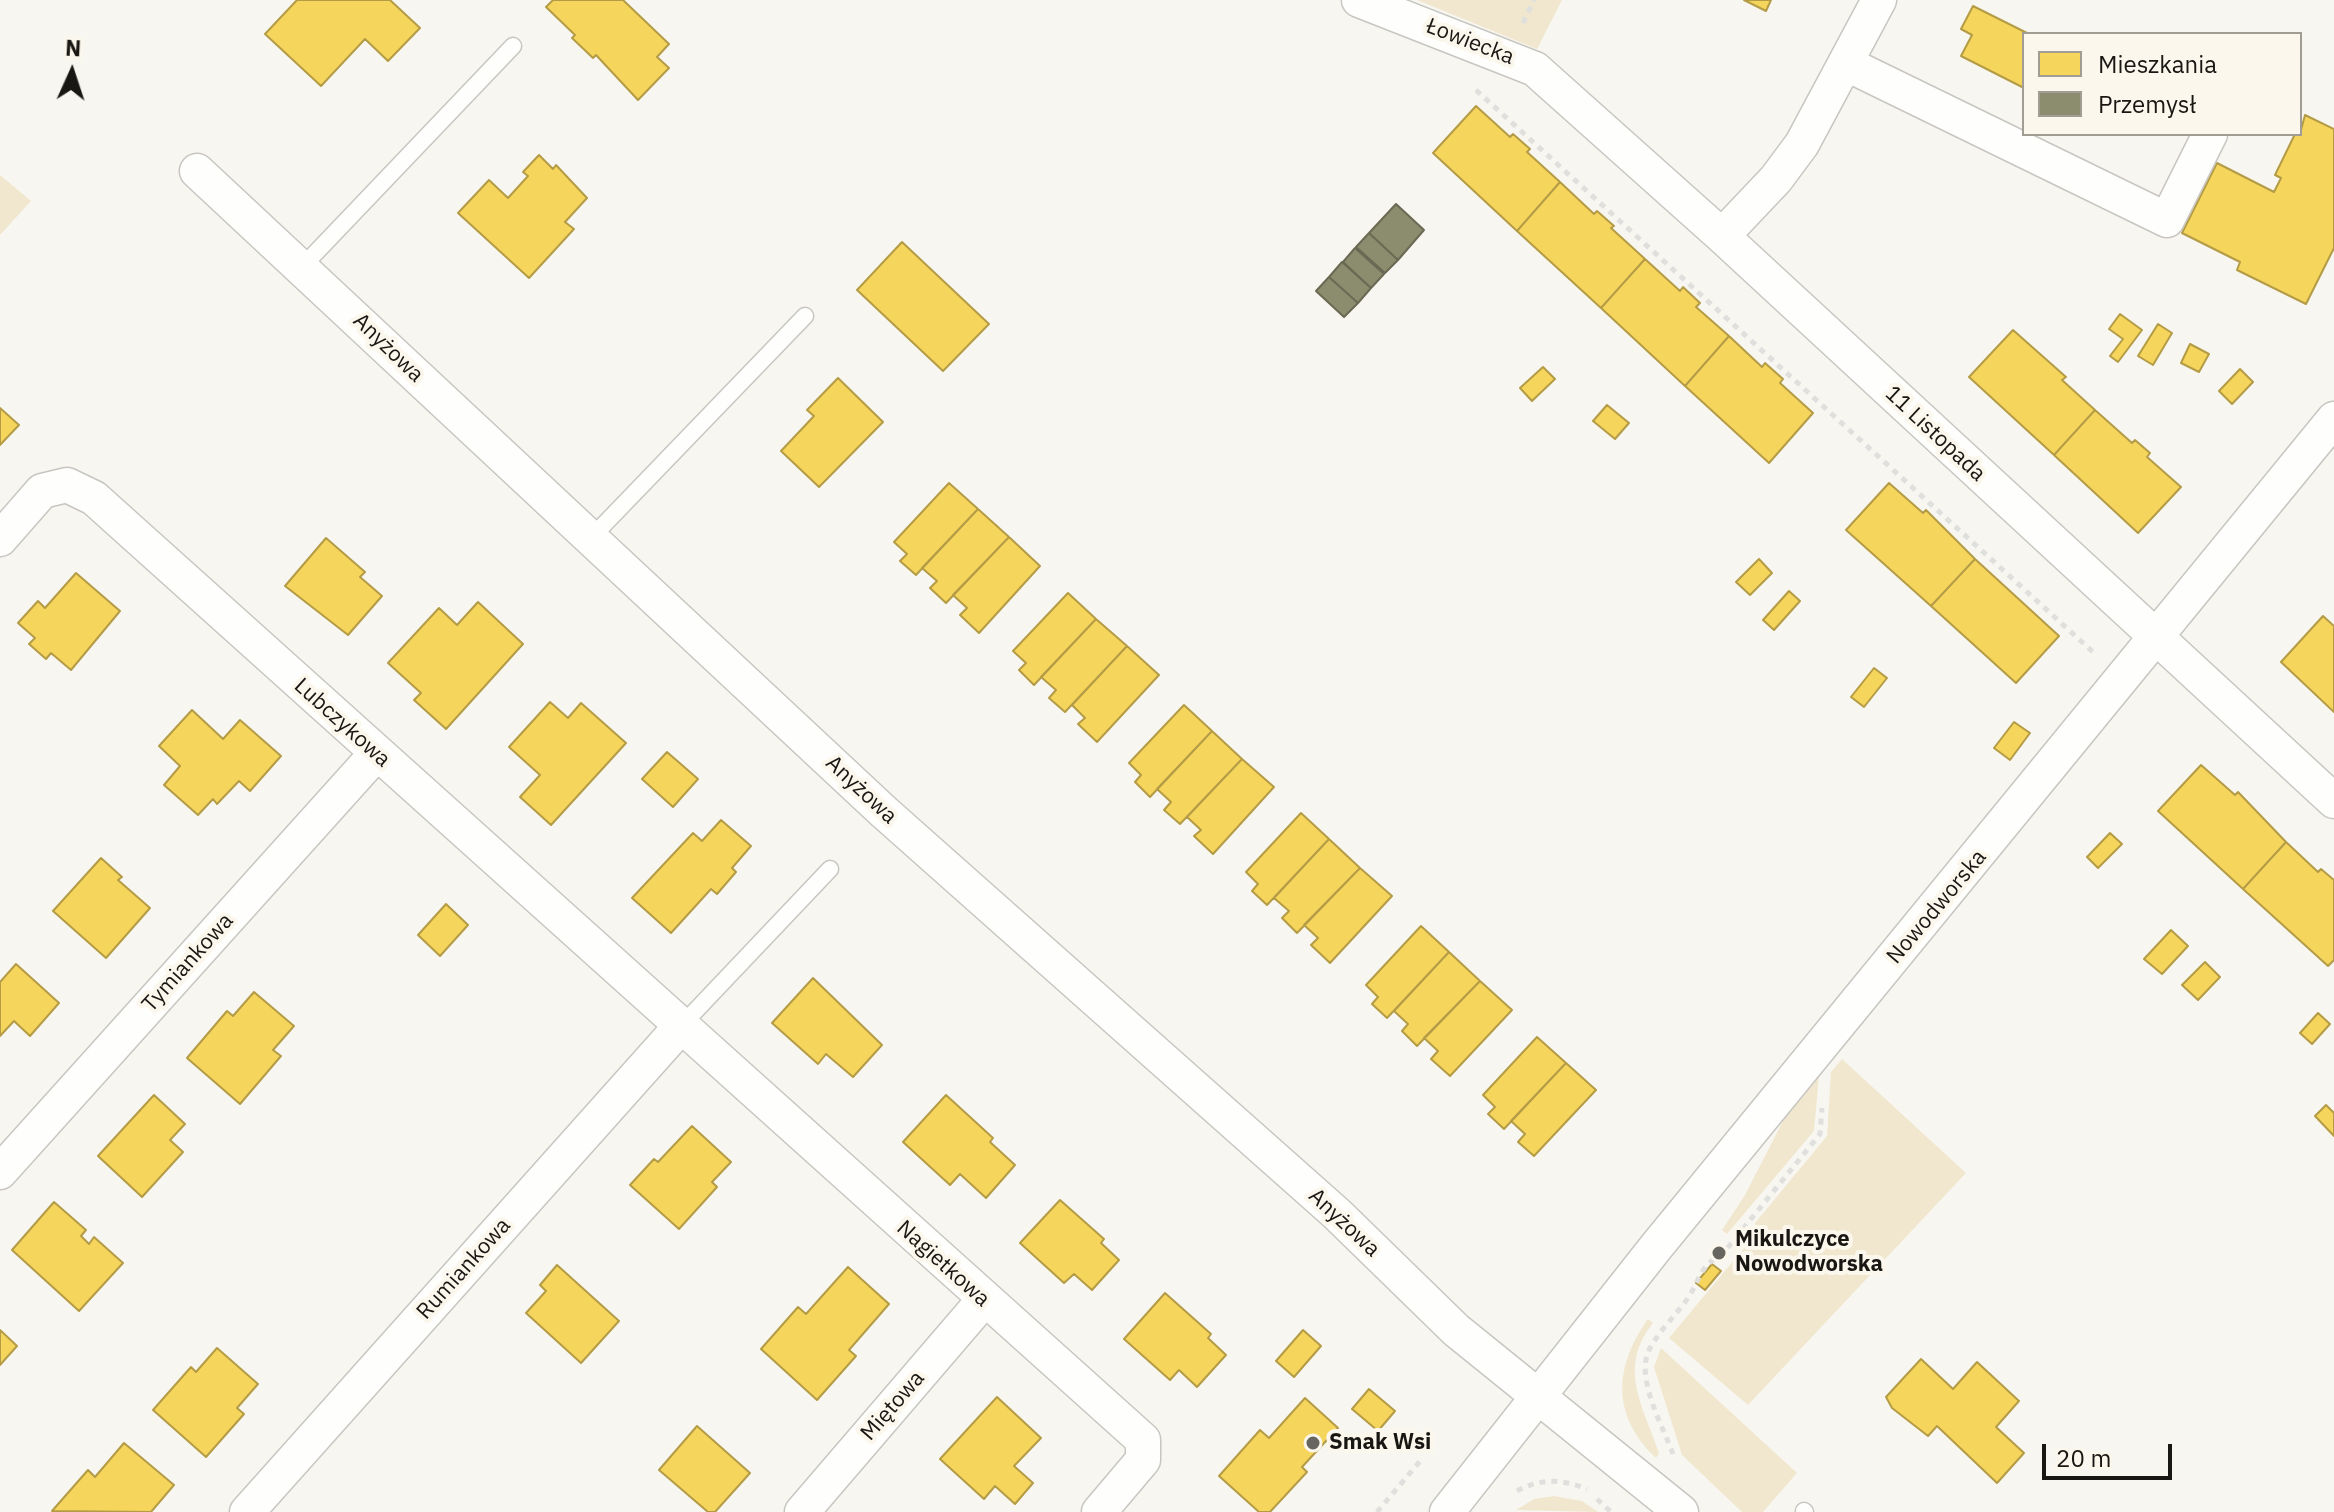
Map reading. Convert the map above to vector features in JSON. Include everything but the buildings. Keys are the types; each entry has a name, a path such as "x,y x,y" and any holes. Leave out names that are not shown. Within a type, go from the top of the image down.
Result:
{"street":[{"name":"Łowiecka","path":"1359,0 1535,69"},
{"path":"1722,236 1776,179 1802,144 1879,0"},
{"path":"1847,64 2167,220 2209,136"},
{"name":"11 Listopada","path":"1535,69 1722,236 2334,801"},
{"name":"Anyżowa","path":"197,171 303,266 884,812 1337,1214 1456,1330 1681,1512"},
{"name":"Nowodworska","path":"1447,1512 1799,1073 2118,687 2334,419"},
{"name":"Lubczykowa","path":"0,539 42,491 67,485 94,498 376,754 682,1025"},
{"name":"Tymiankowa","path":"0,1172 376,754"},
{"name":"Nagietkowa","path":"682,1025 983,1301 1143,1440 1143,1460 1099,1512"},
{"name":"Rumiankowa","path":"247,1512 682,1025"},
{"name":"Miętowa","path":"802,1512 983,1301"}],"lane":[{"path":"303,266 513,46"},
{"path":"590,539 805,316"},
{"path":"682,1025 830,869"}],"path":[{"path":"1473,87 2092,650 2094,667 2118,687"},
{"path":"1658,1336 1645,1361 1646,1376 1676,1463"},
{"path":"1377,1512 1421,1460"},
{"path":"1508,1496 1546,1480 1569,1482 1588,1490 1611,1512"}],"shaded area":[{"path":"1417,0 1562,0 1537,49"},
{"path":"0,175 31,201 0,235"},
{"path":"1842,1059 1966,1173 1748,1405 1669,1338 1754,1236 1755,1223 1827,1136 1831,1072"},
{"path":"1819,1076 1814,1131 1727,1234 1722,1230 1745,1195 1784,1119"},
{"path":"1648,1319 1653,1323 1636,1356 1635,1371 1636,1387 1659,1453 1656,1458 1631,1425 1622,1390 1629,1355"},
{"path":"1661,1348 1797,1473 1763,1512 1742,1512 1682,1455 1654,1367"},
{"path":"1554,1496 1582,1501 1598,1512 1516,1510 1534,1499"}],"place":[{"name":"Mikulczyce Nowodworska","path":"1719,1253"},
{"name":"Smak Wsi","path":"1313,1443"}]}
